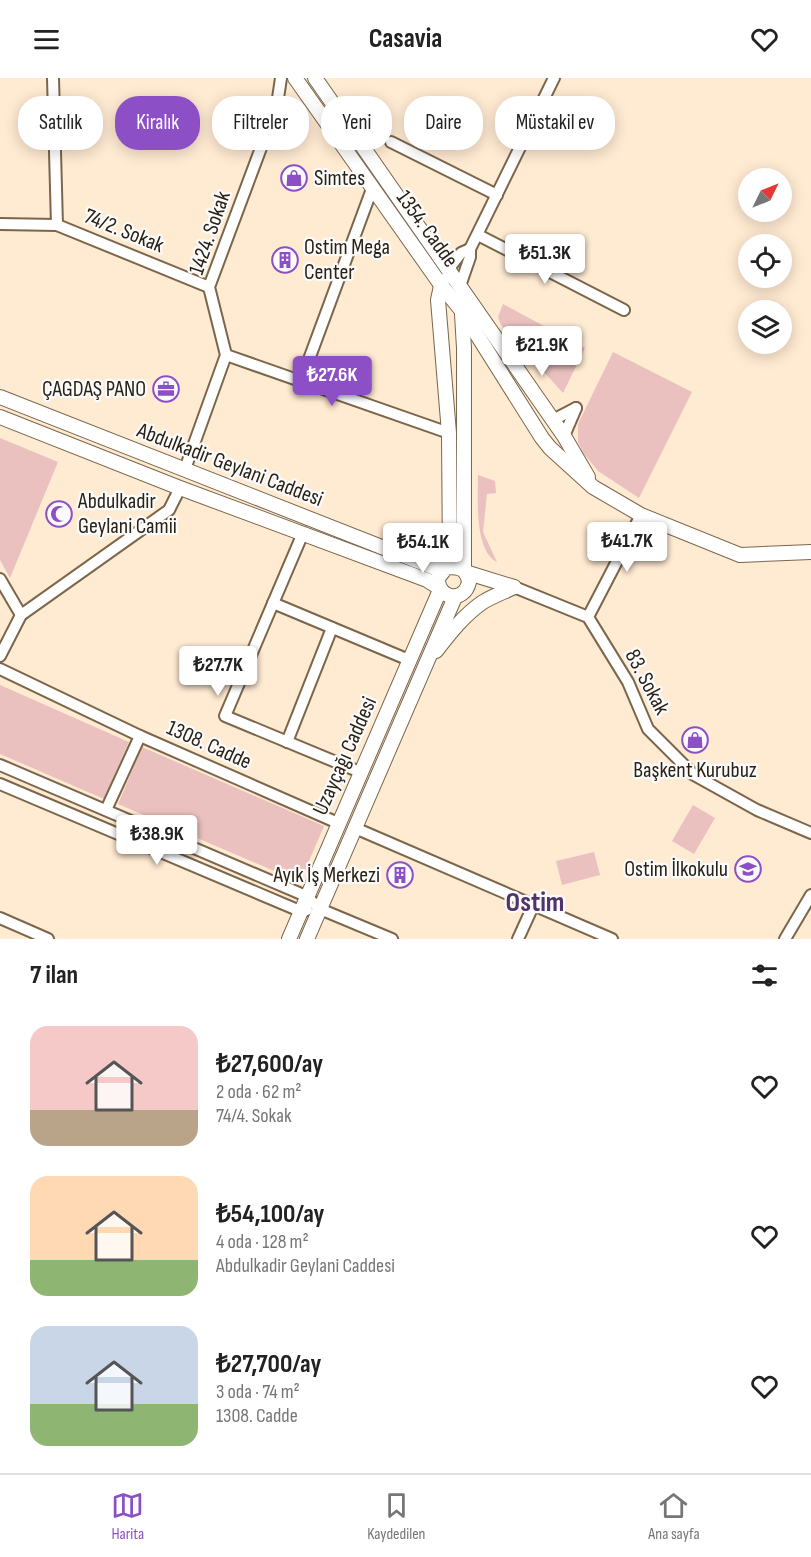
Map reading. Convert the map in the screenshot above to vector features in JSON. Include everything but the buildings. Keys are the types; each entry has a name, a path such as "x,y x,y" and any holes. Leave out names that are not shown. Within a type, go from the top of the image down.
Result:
{"main road":[{"name":"1354. Cadde","path":"295,78 441,285 462,310 490,358 550,448 593,487 641,515 740,555 811,552"},
{"name":"1354. Cadde","path":"315,78 564,436 593,487"},
{"path":"448,270 441,285 438,300 449,433 456,569 469,582 464,592 457,596"},
{"path":"456,569 465,369 460,286"},
{"path":"465,369 472,360 490,358"},
{"name":"Abdulkadir Geylani Caddesi","path":"0,398 435,568 456,569 514,587"},
{"name":"Abdulkadir Geylani Caddesi","path":"0,417 180,488 427,580 439,588"},
{"path":"539,432 553,420"},
{"path":"550,448 564,436"},
{"path":"180,488 184,469"},
{"path":"456,569 438,578 439,588 449,597 514,587"},
{"path":"426,663 458,624 472,611 485,601 514,587"},
{"name":"Uzayçağı Caddesi","path":"289,939 439,588"},
{"name":"Uzayçağı Caddesi","path":"307,939 457,596"}],"street":[{"path":"0,224 57,225 53,78"},
{"name":"1424. Sokak","path":"278,96 281,78"},
{"path":"281,96 288,78"},
{"path":"460,286 470,257 470,249 554,78"},
{"path":"392,142 497,195"},
{"name":"1424. Sokak","path":"226,355 209,287 260,150"},
{"path":"301,381 372,189"},
{"name":"74/2. Sokak","path":"57,225 209,287"},
{"path":"478,235 624,310"},
{"path":"448,270 461,253 470,249"},
{"path":"184,469 226,355 449,433"},
{"path":"553,420 576,408 564,436"},
{"path":"0,656 21,615 169,510 180,488"},
{"path":"514,587 588,617 641,515"},
{"path":"303,533 225,716 360,772"},
{"path":"0,579 21,615"},
{"path":"273,603 409,660"},
{"name":"83. Sokak","path":"588,617 628,682 648,729 694,775 757,810 811,832"},
{"path":"287,742 332,628"},
{"name":"1308. Cadde","path":"0,669 140,736 338,823"},
{"path":"106,810 140,736"},
{"path":"0,765 306,896 320,909 392,939"},
{"path":"0,784 300,911 320,909"},
{"path":"355,828 612,939"},
{"path":"785,939 811,895"},
{"path":"518,939 534,904"},
{"path":"0,918 48,939"}],"shaded area":[{"path":"503,304 585,348 563,393 501,325 498,317"},
{"path":"613,352 692,392 639,498 598,471 584,454 578,442 578,424"},
{"path":"0,438 58,462 10,578 0,560"},
{"path":"478,475 495,481 496,493 487,494 483,532 497,562 484,547 481,535"},
{"path":"0,685 129,742 104,799 0,754"},
{"path":"142,747 324,826 300,882 118,804"},
{"path":"693,805 715,818 694,854 672,841"},
{"path":"594,852 600,875 562,885 556,861"}],"place":[{"name":"Simtes","path":"294,178"},
{"name":"Ostim Mega Center","path":"285,260"},
{"name":"ÇAGDAŞ PANO","path":"166,389"},
{"name":"Abdulkadir Geylani Camii","path":"59,514"},
{"name":"Başkent Kurubuz","path":"695,740"},
{"name":"Ostim İlkokulu","path":"748,869"},
{"name":"Ayık İş Merkezi","path":"400,875"}],"district":[{"name":"Ostim","path":"535,902"}]}
